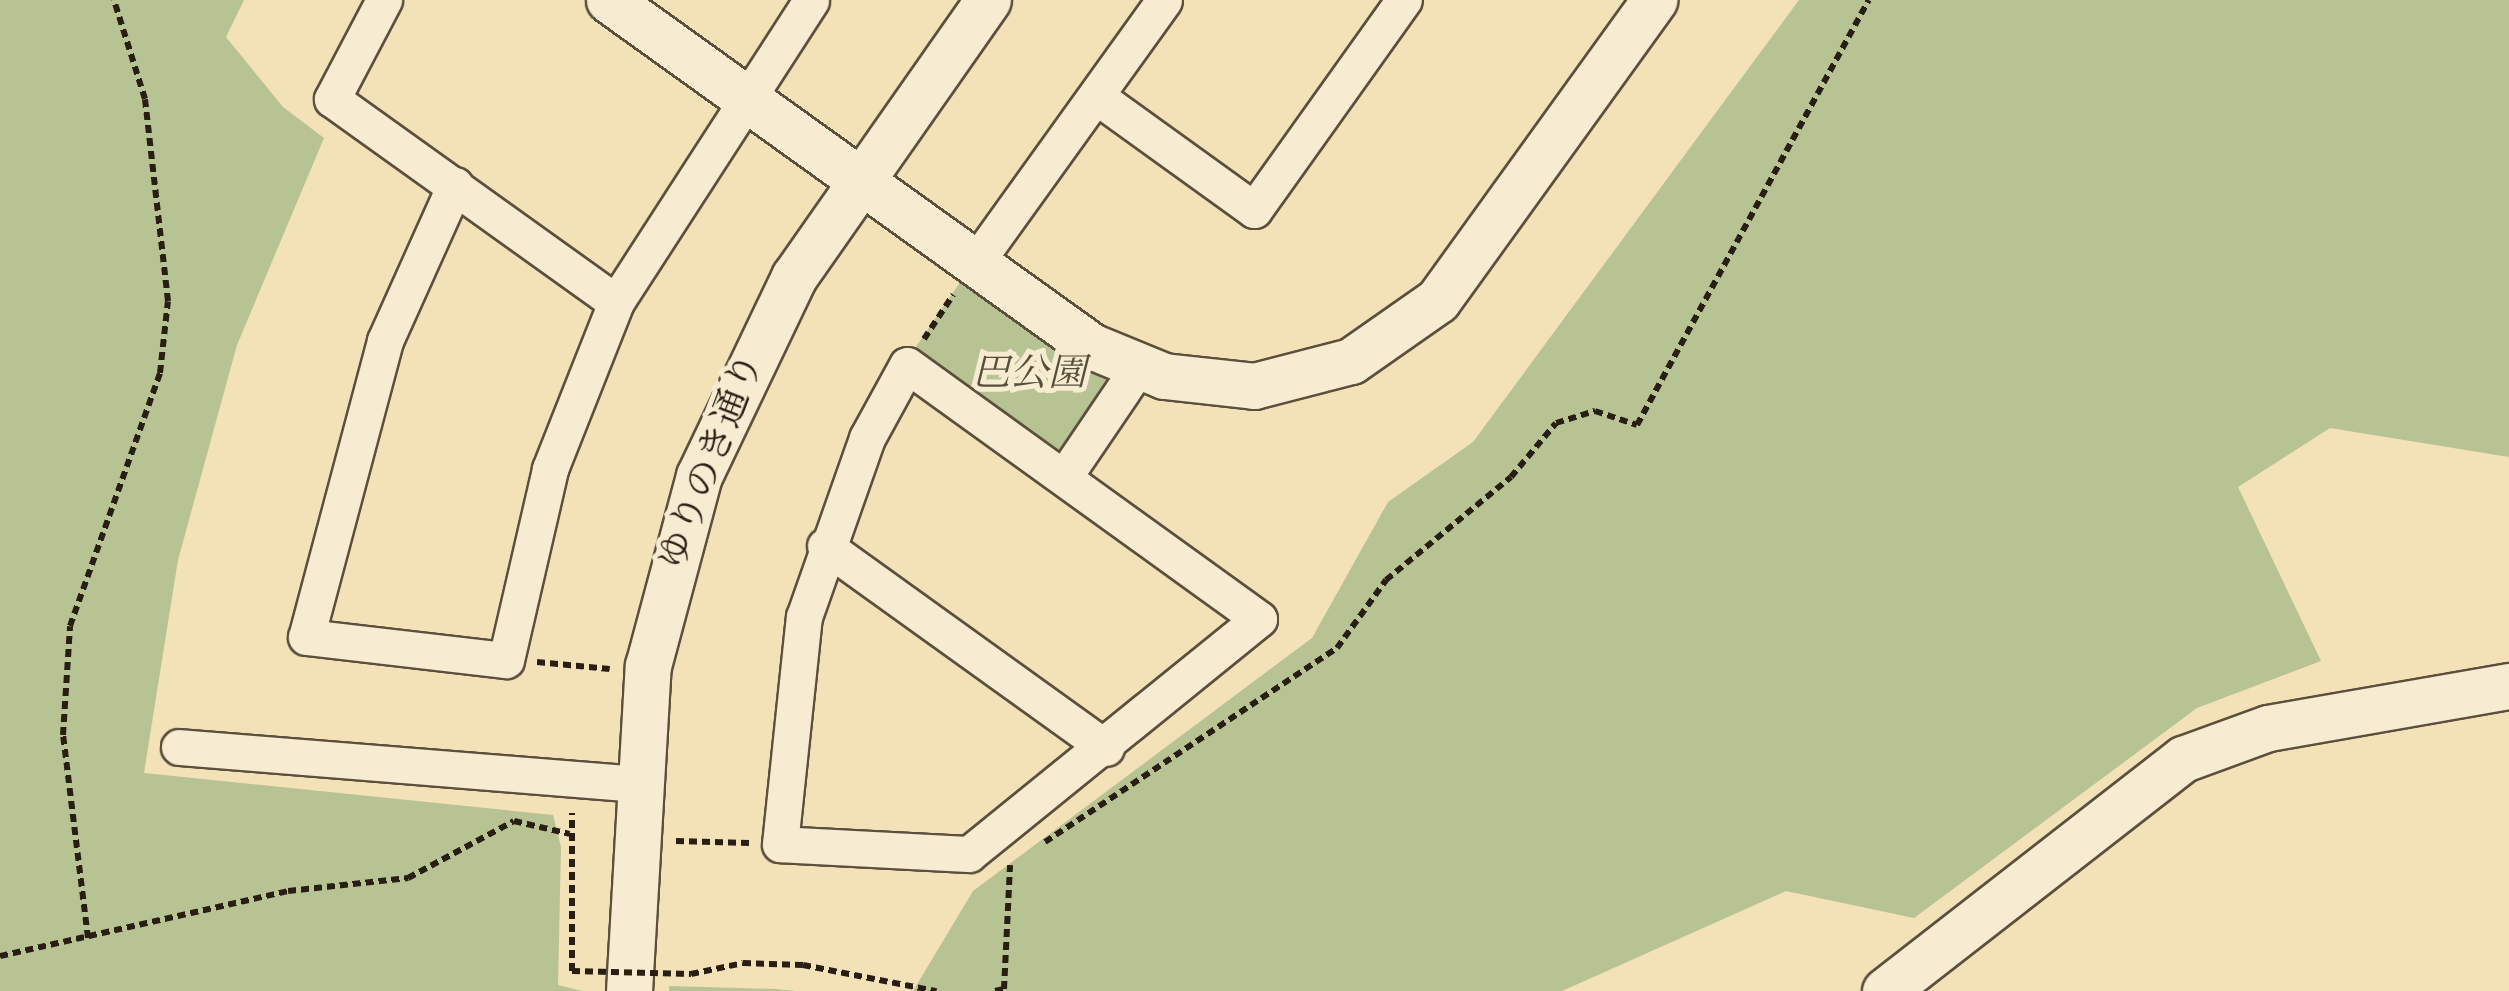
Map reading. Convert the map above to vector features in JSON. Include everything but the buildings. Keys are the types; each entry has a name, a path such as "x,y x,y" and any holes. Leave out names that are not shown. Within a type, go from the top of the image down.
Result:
{"street":[{"path":"384,0 332,99 616,302"},
{"path":"608,0 976,262 1136,369 1222,386 1281,384 1396,335 1452,283 1654,0"},
{"path":"455,186 373,376 306,637 506,660 550,469 616,302 743,95 812,0"},
{"name":"ゆりのき通り","path":"629,991 636,784 648,666 699,476 767,325 860,180 988,0"},
{"path":"976,262 1164,0"},
{"path":"1096,96 1254,210 1404,0"},
{"path":"907,365 1066,474 1258,619 1106,748 970,854 780,844 790,695 824,546 907,365"},
{"path":"1066,474 1136,369"},
{"path":"824,546 1106,748"},
{"path":"1885,991 2184,759 2268,728 2441,705 2509,686"},
{"path":"179,747 636,784"}],"path":[{"path":"88,938 63,735 70,626 160,373 168,301 146,99 114,0"},
{"path":"995,991 1004,989 1010,864 1338,648 1386,580 1511,476 1556,423 1595,411 1637,425 1870,0"},
{"path":"907,365 976,262"},
{"path":"506,660 611,669"},
{"path":"0,956 288,891 408,878 514,821 544,822 570,834 572,971 691,974 743,962 804,965 936,991"},
{"path":"668,841 780,844"}],"green space":[{"path":"0,0 244,0 226,37 283,107 324,138 237,345 178,560 144,773 553,815 561,847 558,985 582,991 0,991"},
{"path":"1799,0 2509,0 2509,457 2330,428 2238,487 2321,661 2197,708 1914,918 1786,891 1562,991 913,991 973,891 1312,638 1388,502 1473,442"},
{"name":"巴公園","path":"965,275 1116,378 1056,454 913,351"},
{"path":"669,986 776,989 795,991 669,991"}]}
